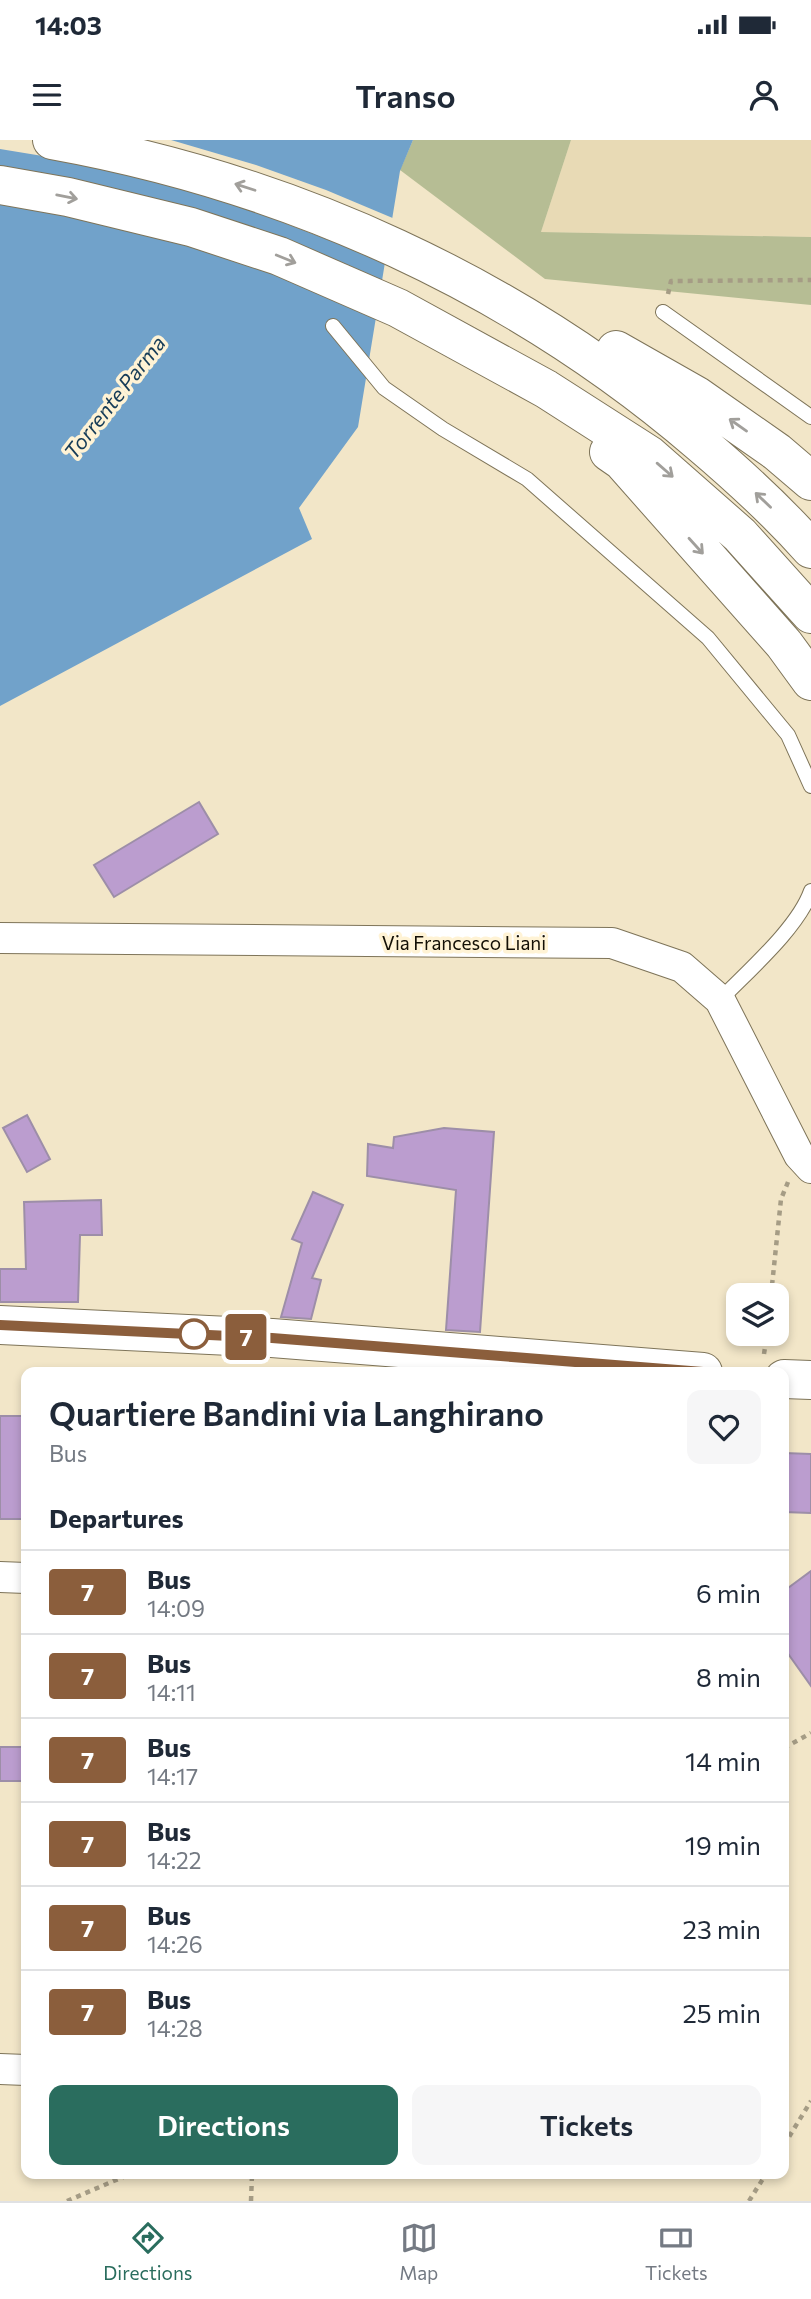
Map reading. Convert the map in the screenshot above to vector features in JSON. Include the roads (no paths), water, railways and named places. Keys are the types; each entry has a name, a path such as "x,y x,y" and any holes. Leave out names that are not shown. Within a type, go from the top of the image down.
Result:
{"main road":[{"path":"52,140 142,159 229,182 315,213 422,259 481,290 606,368 662,410 727,466 811,549"},
{"path":"0,185 78,199 191,227 279,256 398,308 440,330 546,389 649,455 740,535 811,614"},
{"path":"481,290 530,301 697,396 777,452 811,481"},
{"path":"440,330 622,461 784,644 811,681"},
{"path":"0,1325 285,1339 640,1367"}],"street":[{"name":"Via Francesco Liani","path":"0,938 612,943 682,967 720,1000 805,1162"},
{"path":"0,1577 21,1578"},
{"path":"0,2069 21,2070"}],"lane":[{"path":"663,312 811,417"},
{"path":"333,326 384,388 443,429 527,479 708,638 788,735 811,786"},
{"path":"720,1000 806,906 811,891"}],"water":[{"name":"Torrente Parma","path":"0,140 413,140 400,171 358,427 299,508 312,539 0,706"}]}
